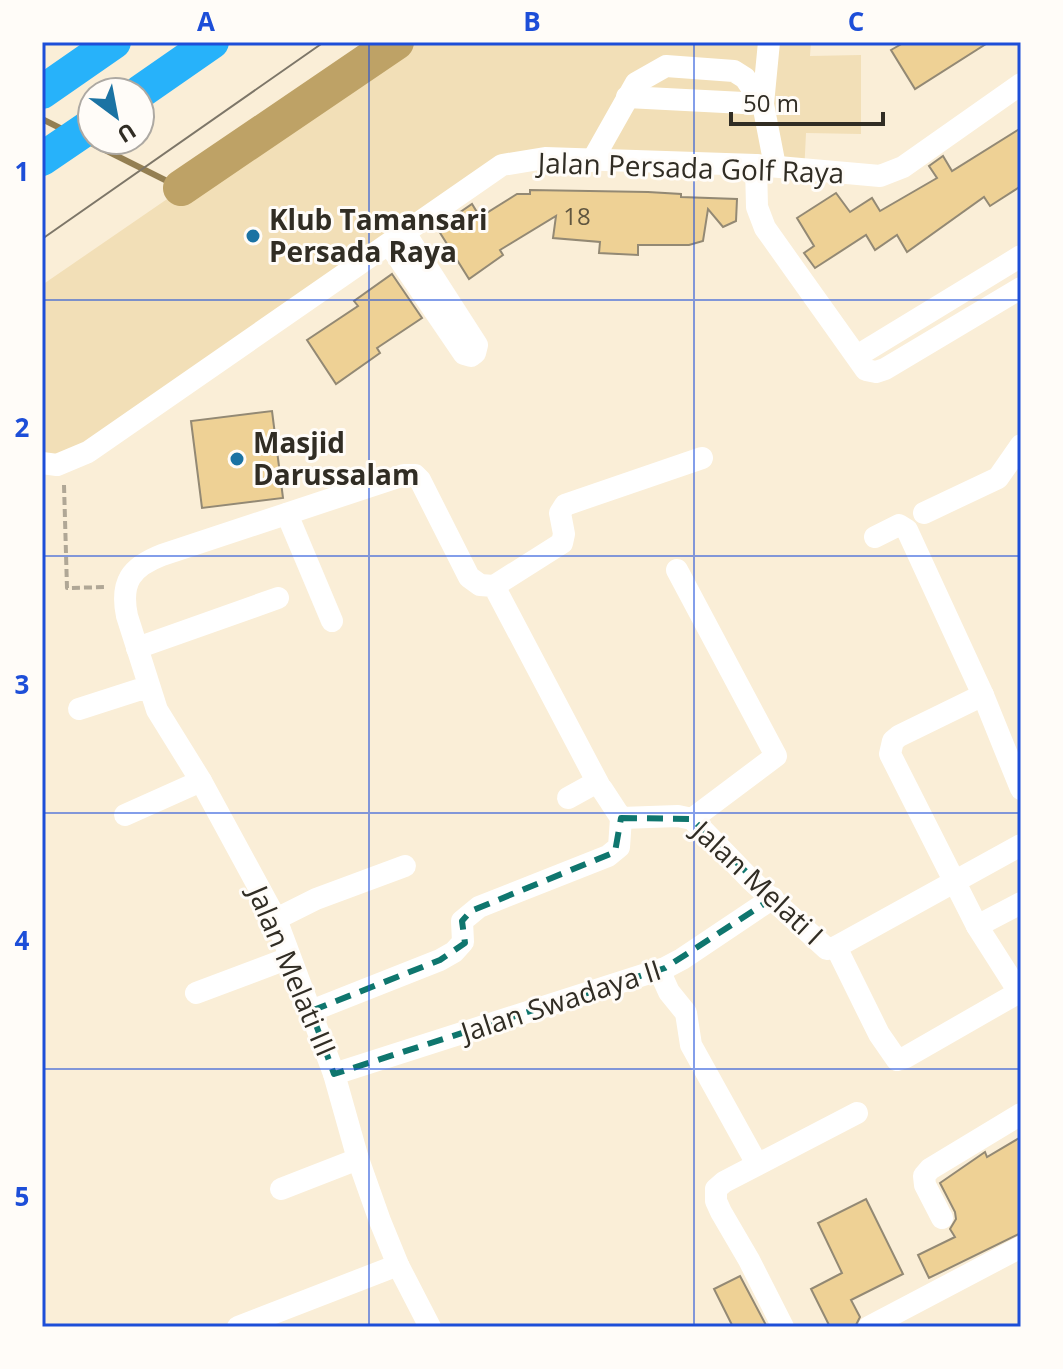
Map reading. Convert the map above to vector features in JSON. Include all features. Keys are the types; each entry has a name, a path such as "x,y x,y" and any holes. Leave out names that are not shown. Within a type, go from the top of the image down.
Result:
{"highway":[{"path":"156,81 212,42"},
{"path":"42,92 110,45"},
{"path":"42,159 76,136"}],"street":[{"path":"769,42 763,104 766,166 757,207 765,228 866,370 876,372 885,369 1021,288"},
{"path":"592,161 636,83 666,66 734,71 745,78 763,104"},
{"name":"Jalan Persada Golf Raya","path":"42,463 57,465 88,452 502,165 545,158 766,166 868,176 890,173 1021,84"},
{"path":"627,97 763,104"},
{"path":"397,239 477,345 471,356 464,354 397,239"},
{"path":"857,356 1021,256"},
{"path":"924,513 998,478 1021,445"},
{"path":"126,583 149,560 404,475 415,475 469,577 480,585 494,586 562,543 564,534 560,513 565,505 702,458"},
{"path":"287,514 332,621"},
{"path":"875,537 899,525 907,530 983,695 1021,789"},
{"path":"677,570 776,756 692,819"},
{"name":"Jalan Melati III","path":"126,583 124,602 148,690 172,738 201,781 276,919 334,1074 358,1159 398,1265 430,1327"},
{"path":"311,1011 454,952 463,942 462,921 479,907 608,856 619,847 606,796 494,586"},
{"path":"137,648 278,598"},
{"path":"79,709 138,690 148,690"},
{"path":"836,947 879,1034 897,1060 1020,993 977,926 890,754 890,747 899,736 983,695"},
{"path":"125,815 201,781"},
{"path":"568,798 606,796"},
{"name":"Jalan Melati I","path":"606,796 692,819 751,880 827,949 836,947 1021,845"},
{"path":"276,919 316,899 405,866"},
{"name":"Jalan Swadaya II","path":"334,1074 659,970 682,959 773,898"},
{"path":"977,926 1021,903"},
{"path":"196,993 289,958"},
{"path":"659,970 669,992 686,1013 691,1045 757,1164"},
{"path":"783,1327 716,1201 716,1189 757,1164 857,1113"},
{"path":"942,1218 925,1185 924,1176 930,1169 1021,1114"},
{"path":"281,1189 358,1159"},
{"path":"869,1327 1021,1247"},
{"path":"238,1327 398,1265"}],"path":[{"path":"64,500 67,588 126,583"}],"highlighted area":[{"path":"621,818 692,819 773,898 665,968 334,1074 311,1011 440,960 465,943 462,921 471,911 615,852"}],"shaded area":[{"name":"Klub Tamansari Persada Raya","path":"396,42 811,42 810,56 861,55 861,134 806,133 804,174 512,153 88,452 42,463 42,285"}],"building":[{"path":"905,42 989,42 915,89 891,50"},
{"path":"1021,128 1021,186 990,206 984,197 907,252 897,235 875,250 866,235 815,268 804,253 814,246 797,218 836,193 850,212 872,198 880,211 937,178 929,166 943,156 952,171"},
{"path":"530,190 648,192 737,199 736,221 723,227 708,209 703,241 689,245 638,245 638,255 599,253 600,242 553,238 556,216 500,250 503,255 469,279 437,228 472,204 480,217 517,194 530,194"},
{"path":"392,274 422,318 377,348 380,353 336,384 307,340 358,306 354,301"},
{"name":"Masjid Darussalam","path":"272,411 283,498 202,508 191,421"},
{"path":"1021,1137 1021,1233 929,1278 918,1255 955,1237 950,1229 956,1219 955,1212 940,1183 985,1152 987,1157"},
{"path":"866,1199 903,1274 851,1300 860,1317 855,1327 830,1327 811,1289 842,1273 818,1223"},
{"path":"740,1276 767,1327 733,1327 714,1289"}],"waterway":[{"path":"181,188 396,42"},
{"path":"42,119 64,130"},
{"path":"117,156 181,188"}],"tram line":[{"path":"42,239 324,42"}],"place":[{"name":"Klub Tamansari Persada Raya","path":"253,236"},
{"name":"Masjid Darussalam","path":"237,459"}]}
